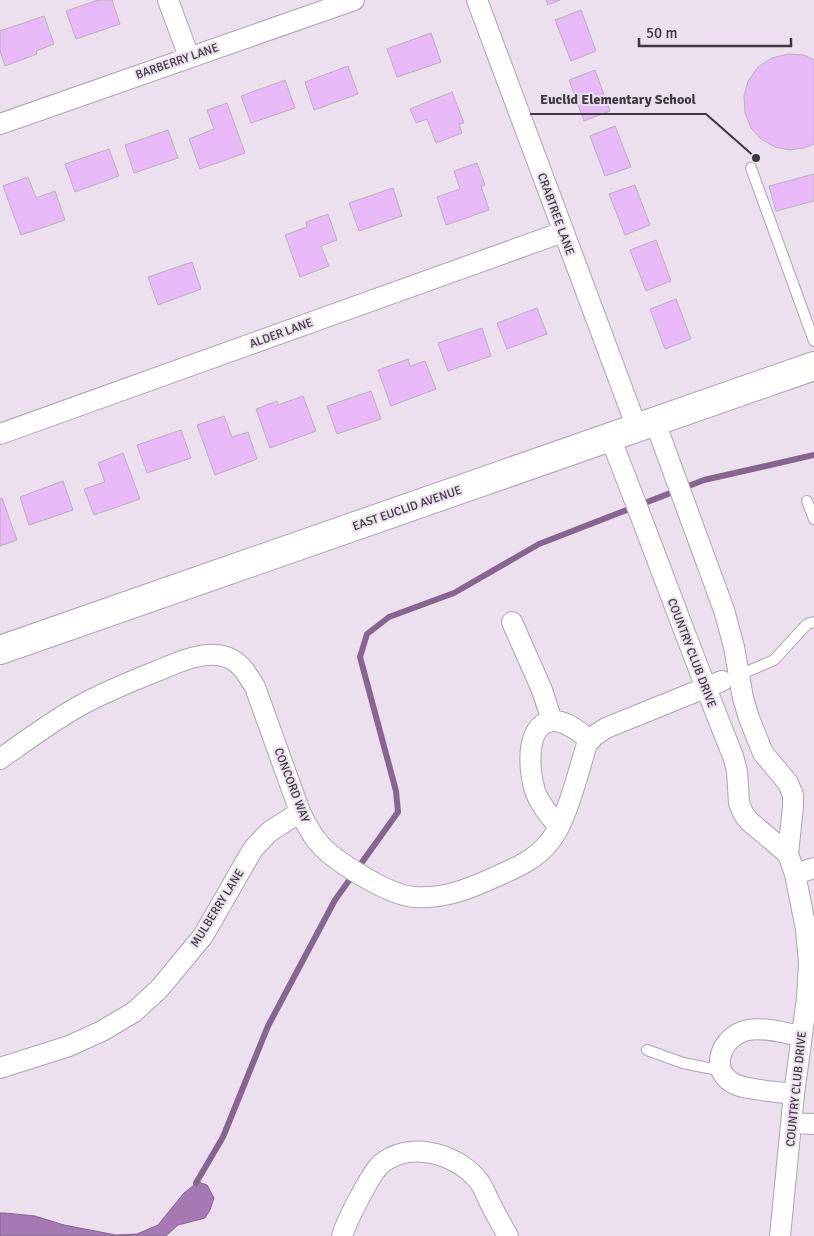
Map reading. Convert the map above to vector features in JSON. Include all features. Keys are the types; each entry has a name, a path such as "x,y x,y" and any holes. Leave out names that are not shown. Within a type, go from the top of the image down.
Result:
{"main road":[{"name":"EAST EUCLID AVENUE","path":"0,650 814,366"}],"street":[{"path":"168,0 189,57"},
{"name":"BARBERRY LANE","path":"0,124 354,0"},
{"name":"CRABTREE LANE","path":"477,0 563,232 646,425"},
{"name":"ALDER LANE","path":"0,434 563,232"},
{"name":"COUNTRY CLUB DRIVE","path":"646,425 674,477 724,610 734,648 722,681 738,779 739,803 749,821 788,854"},
{"name":"COUNTRY CLUB DRIVE","path":"610,437 648,533 722,681 749,718 763,754 784,778 793,795 788,854 795,874 806,929 809,963 807,998 794,1094 780,1236"},
{"path":"512,622 542,690 552,721"},
{"name":"CONCORD WAY","path":"0,758 82,704 116,688 182,661 202,656 225,656 242,667 255,687 300,812 318,842 344,863 370,880 395,892 412,897 444,896 466,890 519,866 538,854 551,840 559,827 587,744 591,740"},
{"path":"559,827 542,806 535,790 530,756 533,735 542,725 552,721 560,722 572,727 591,740 606,728 722,681"},
{"name":"MULBERRY LANE","path":"0,1068 69,1046 102,1031 134,1012 160,988 203,936 253,849 269,832 300,812"},
{"path":"795,874 814,868"},
{"path":"794,1094 737,1086 728,1080 723,1071 720,1061 721,1053 725,1042 736,1034 747,1030 759,1029 802,1036"},
{"path":"792,1123 814,1124"},
{"path":"342,1236 369,1180 380,1165 393,1157 407,1153 445,1156 464,1166 478,1180 508,1236"}],"lane":[{"path":"751,168 814,341"},
{"path":"807,501 814,519"},
{"path":"722,681 774,660 808,624 814,622"},
{"path":"647,1050 683,1063 723,1071"}],"shaded area":[{"path":"198,1182 207,1185 214,1198 210,1210 205,1218 178,1225 166,1236 0,1236 0,1213 35,1216 64,1225 116,1235 137,1234 158,1225 184,1193"}],"building":[{"path":"98,0 112,0 120,24 76,39 66,11"},
{"path":"546,0 560,0 548,5"},
{"path":"581,10 596,51 571,61 555,20"},
{"path":"44,16 54,44 36,51 37,54 5,66 0,51 0,31"},
{"path":"431,33 441,62 397,77 387,49"},
{"path":"788,54 804,55 814,60 814,144 804,148 789,150 775,147 761,139 751,128 745,113 744,96 748,81 758,67 772,58"},
{"path":"348,66 358,94 314,110 305,82"},
{"path":"595,70 610,111 584,121 569,80"},
{"path":"285,80 295,108 251,123 241,96"},
{"path":"452,92 464,123 459,124 462,133 436,143 427,119 416,123 410,109"},
{"path":"227,103 245,153 200,169 189,139 214,129 207,110"},
{"path":"615,126 631,167 605,176 590,136"},
{"path":"168,130 178,158 134,173 125,145"},
{"path":"109,149 119,176 75,192 65,164"},
{"path":"477,163 485,185 481,186 489,210 446,225 437,197 460,189 454,171"},
{"path":"814,174 814,201 776,211 769,186"},
{"path":"28,177 36,198 55,191 65,220 21,235 3,186"},
{"path":"635,185 650,225 625,235 609,194"},
{"path":"393,188 402,216 359,231 349,203"},
{"path":"328,214 337,240 321,246 329,266 300,277 285,235 307,227 306,222"},
{"path":"656,240 671,281 646,291 630,250"},
{"path":"192,262 201,289 158,305 148,277"},
{"path":"676,299 691,339 665,349 650,309"},
{"path":"537,308 547,334 507,349 497,323"},
{"path":"482,328 491,356 448,371 438,343"},
{"path":"408,359 410,366 425,361 436,389 391,406 378,370"},
{"path":"371,391 381,419 337,434 327,406"},
{"path":"303,396 316,431 270,448 256,409 277,401 278,405"},
{"path":"224,416 232,437 248,432 257,459 215,475 197,425"},
{"path":"181,430 191,458 147,473 137,445"},
{"path":"123,453 140,499 94,515 84,489 105,482 98,463"},
{"path":"63,481 73,510 29,525 20,497"},
{"path":"2,498 17,540 0,546 0,499"}],"waterway":[{"path":"196,1183 223,1137 268,1026 335,900 398,812 396,791 360,657 367,634 389,617 454,593 539,544 704,480 814,455"}],"place":[{"name":"Euclid Elementary School","path":"756,158"}]}
